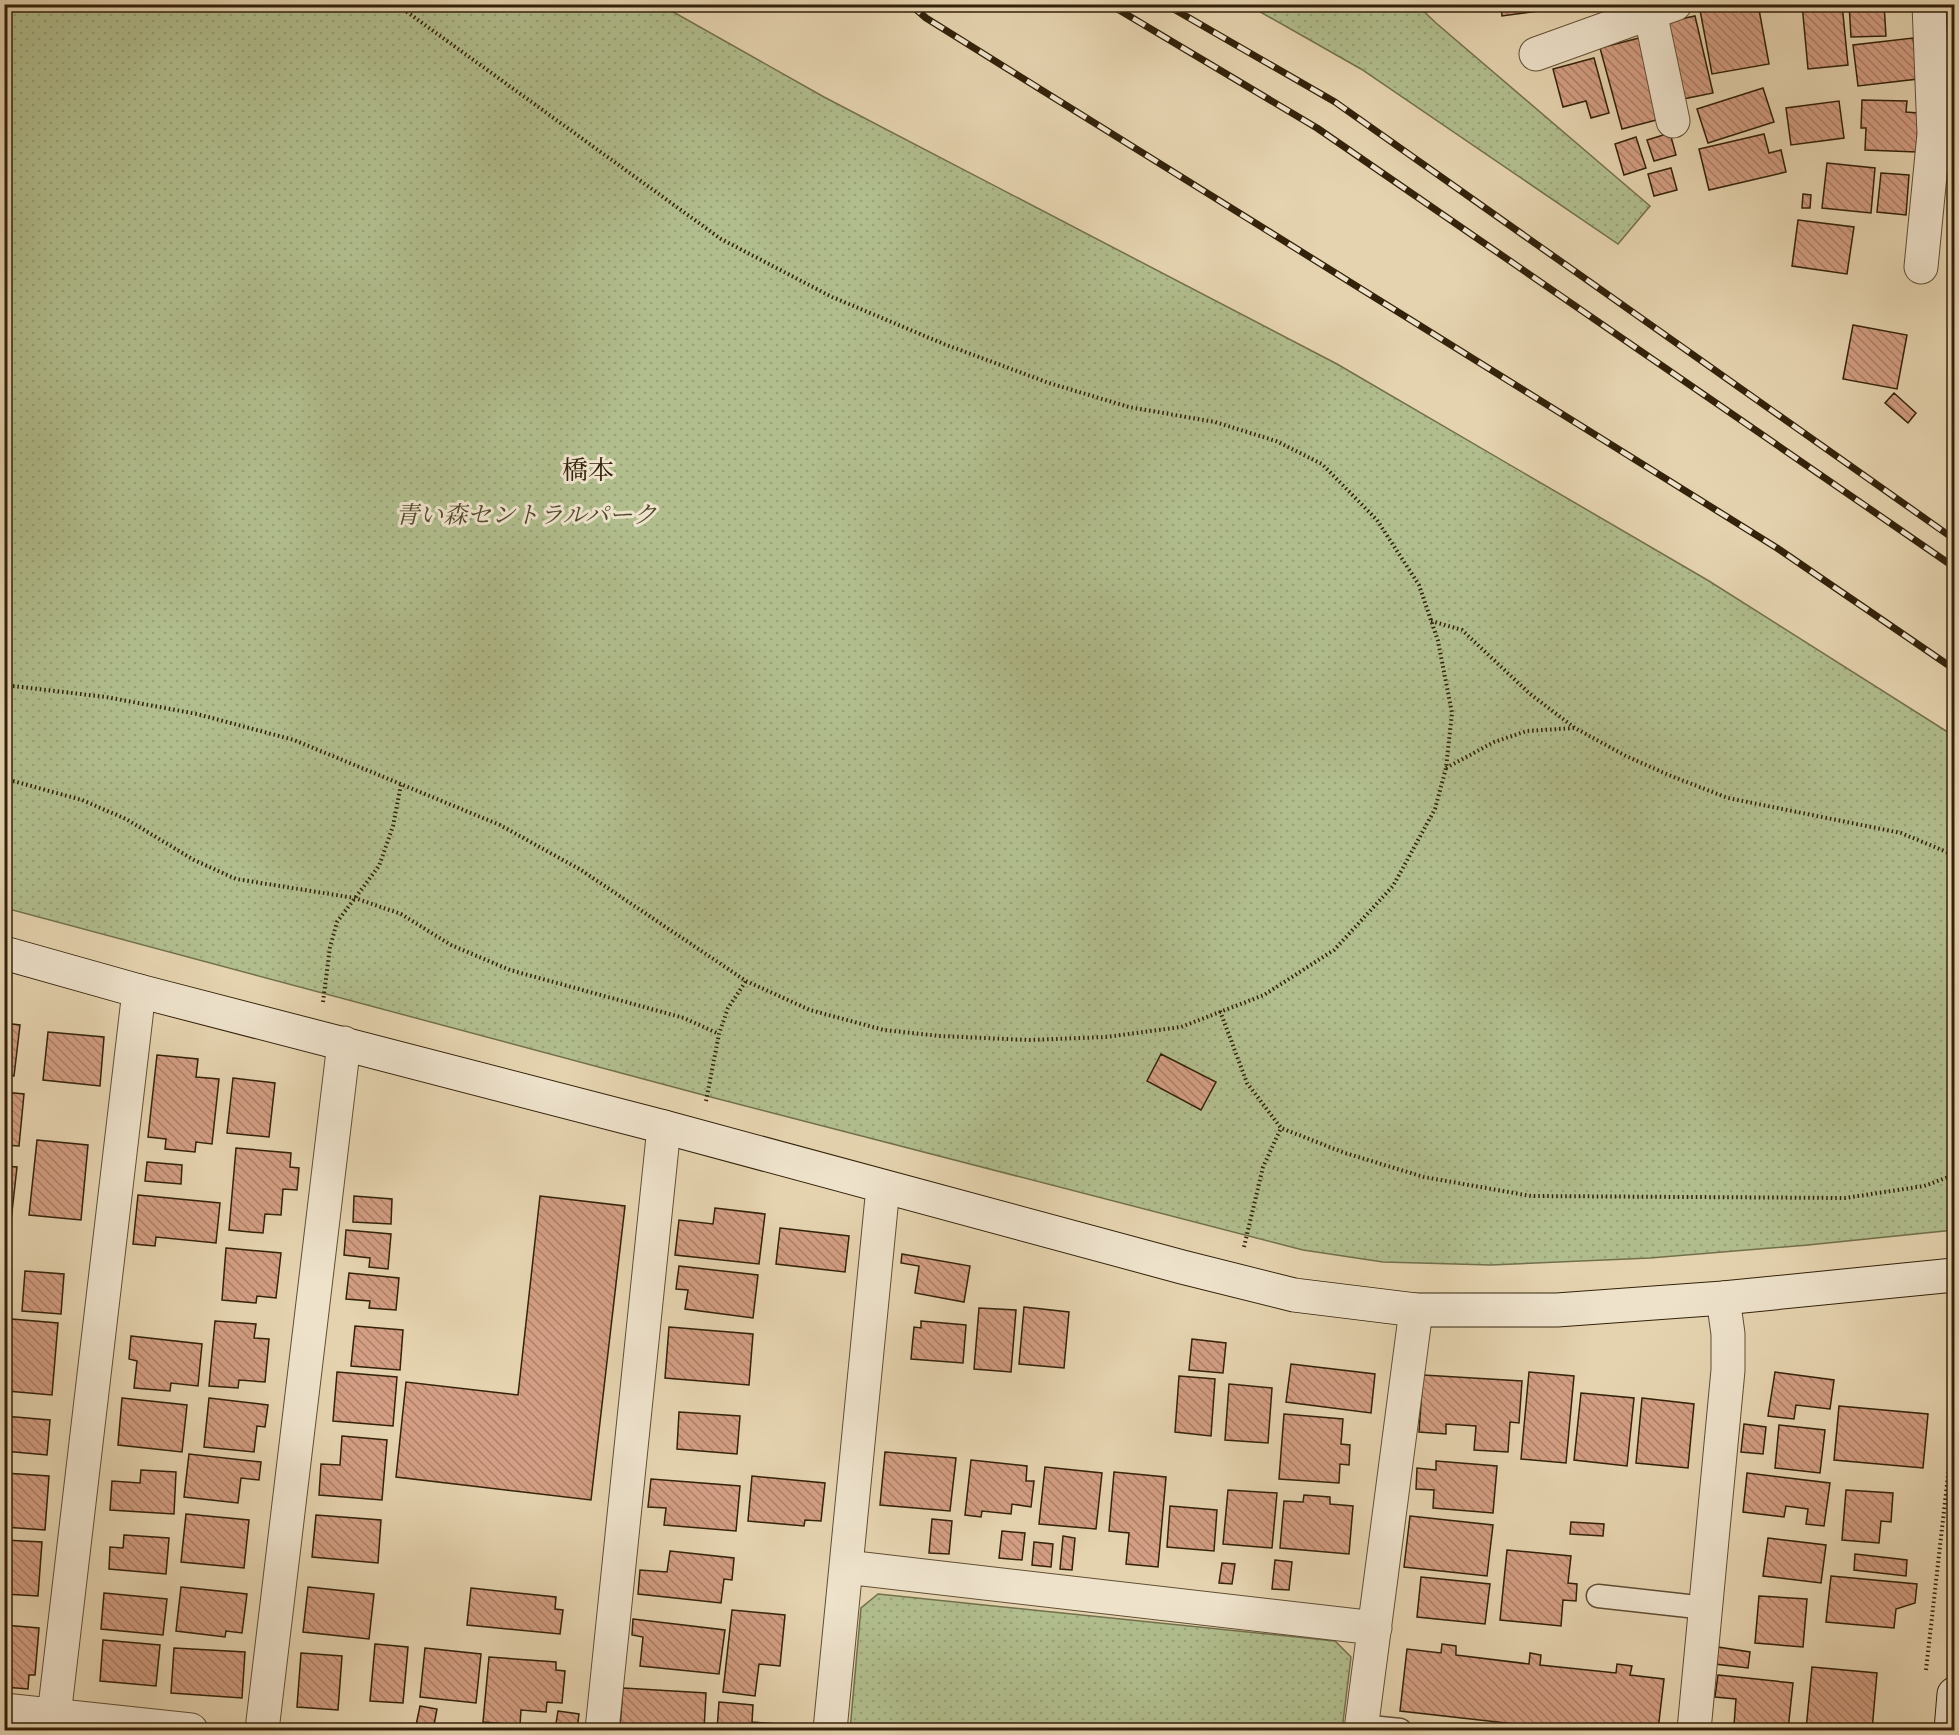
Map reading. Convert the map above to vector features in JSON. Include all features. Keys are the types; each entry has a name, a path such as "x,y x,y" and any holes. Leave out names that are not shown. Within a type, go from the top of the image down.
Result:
{"street":[{"path":"1921,267 1935,134 1929,4"},
{"path":"1536,54 1663,8 1672,121"},
{"path":"4,952 139,991 664,1127 1028,1224 1182,1268 1294,1295 1416,1310 1557,1311 1723,1298 1954,1275"},
{"path":"54,1716 139,991"},
{"path":"262,1731 344,1043"},
{"path":"602,1731 664,1127"},
{"path":"830,1731 883,1187"},
{"path":"1694,1731 1728,1370 1728,1334 1723,1298"},
{"path":"1361,1729 1416,1310"},
{"path":"846,1567 1375,1628"},
{"path":"1951,1731 1954,1694"},
{"path":"4,1710 191,1731"}],"lane":[{"path":"1598,1596 1706,1608"},
{"path":"1361,1729 1400,1731"}],"path":[{"path":"4,686 106,697 197,714 294,740 500,825 581,870 746,981 810,1010 884,1030 940,1036 1029,1040 1106,1037 1181,1027 1264,995 1334,950 1393,885 1435,809 1446,768 1452,713 1438,641 1419,585 1377,520 1322,464 1276,441 1215,422 1129,407 1049,384 944,344 832,297 721,239 396,4"},
{"path":"1431,620 1462,630 1530,694 1575,728 1626,756 1728,798 1901,833 1954,855"},
{"path":"1446,768 1494,742 1527,731 1575,728"},
{"path":"4,781 13,781 82,800 126,819 194,861 236,879 355,898 400,914 451,945 510,970 684,1018 719,1034"},
{"path":"323,1004 330,947 337,922 379,866 393,826 401,784"},
{"path":"704,1109 719,1034 728,1008 746,981"},
{"path":"1220,1011 1247,1083 1281,1128 1345,1153 1424,1177 1531,1196 1845,1197 1924,1186 1954,1175"},
{"path":"1243,1250 1263,1167 1281,1128"},
{"path":"1926,1673 1953,1431"}],"green space":[{"name":"青い森セントラルパーク","path":"4,5 661,5 824,97 1337,364 1709,581 1954,736 1954,1230 1650,1258 1491,1265 1383,1262 1303,1250 707,1096 5,908"},
{"path":"1248,5 1417,5 1650,206 1618,244 1361,69"},
{"path":"878,1594 1335,1641 1351,1657 1342,1730 850,1730 861,1608"}],"building":[{"path":"1501,4 1545,4 1545,10 1502,16"},
{"path":"1732,4 1758,4 1769,64 1712,74 1700,10"},
{"path":"1802,4 1842,4 1848,65 1808,69"},
{"path":"1849,4 1884,4 1886,36 1851,37"},
{"path":"1695,16 1713,93 1678,100 1662,23"},
{"path":"1643,37 1664,118 1622,129 1600,48"},
{"path":"1913,38 1918,79 1858,86 1853,45"},
{"path":"1594,58 1609,113 1591,118 1586,101 1563,107 1553,69"},
{"path":"1763,88 1774,122 1708,143 1697,109"},
{"path":"1862,100 1907,101 1906,112 1918,113 1917,152 1865,150 1866,128 1861,128"},
{"path":"1839,101 1844,138 1791,145 1786,108"},
{"path":"1670,133 1676,155 1654,161 1647,140"},
{"path":"1764,134 1769,153 1781,150 1786,172 1709,190 1699,149"},
{"path":"1636,137 1646,168 1624,175 1615,144"},
{"path":"1827,163 1875,168 1871,213 1822,208"},
{"path":"1671,168 1677,190 1654,196 1648,174"},
{"path":"1881,173 1909,175 1906,215 1877,212"},
{"path":"1803,194 1811,195 1810,208 1802,208"},
{"path":"1798,220 1854,227 1847,274 1792,266"},
{"path":"1950,271 1954,271 1954,288 1952,288"},
{"path":"1853,325 1907,335 1897,389 1843,379"},
{"path":"1951,347 1954,347 1954,389"},
{"path":"1894,393 1916,413 1908,423 1885,403"},
{"path":"4,1023 20,1025 14,1076 4,1075"},
{"path":"48,1032 104,1037 100,1086 43,1080"},
{"path":"1161,1054 1216,1082 1201,1110 1147,1081"},
{"path":"157,1055 198,1059 196,1077 219,1079 212,1144 196,1142 195,1152 165,1149 166,1139 148,1137"},
{"path":"233,1078 275,1083 269,1137 227,1133"},
{"path":"4,1092 24,1094 19,1146 4,1145"},
{"path":"37,1140 88,1145 81,1220 29,1215"},
{"path":"236,1148 291,1153 290,1167 299,1168 297,1190 283,1189 281,1215 265,1214 263,1233 229,1230"},
{"path":"147,1162 182,1165 181,1184 145,1181"},
{"path":"4,1166 17,1167 11,1221 4,1220"},
{"path":"138,1195 220,1203 216,1243 156,1237 155,1246 133,1244"},
{"path":"354,1196 392,1199 391,1224 353,1222"},
{"path":"540,1196 625,1206 591,1500 396,1477 406,1382 518,1395"},
{"path":"715,1208 765,1214 759,1264 675,1255 679,1220 713,1224"},
{"path":"780,1228 849,1236 845,1272 776,1264"},
{"path":"346,1230 391,1234 388,1269 369,1267 370,1258 344,1255"},
{"path":"226,1248 281,1253 276,1298 257,1296 256,1303 222,1300"},
{"path":"902,1254 970,1266 964,1302 915,1293 919,1266 901,1263"},
{"path":"679,1266 758,1275 753,1318 685,1309 688,1290 676,1289"},
{"path":"25,1271 64,1274 61,1314 22,1311"},
{"path":"349,1273 399,1278 396,1310 369,1308 370,1301 346,1299"},
{"path":"1024,1307 1069,1312 1064,1368 1019,1364"},
{"path":"979,1308 1016,1310 1011,1372 974,1369"},
{"path":"12,1319 58,1323 52,1395 7,1391"},
{"path":"215,1321 256,1324 254,1338 269,1339 265,1382 239,1380 238,1388 209,1386"},
{"path":"921,1321 966,1325 963,1363 911,1359 914,1327 921,1328"},
{"path":"355,1326 403,1330 400,1370 351,1366"},
{"path":"669,1327 753,1334 749,1385 665,1378"},
{"path":"131,1336 202,1344 198,1386 171,1383 170,1391 134,1388 137,1361 129,1359"},
{"path":"1192,1339 1226,1343 1223,1373 1189,1370"},
{"path":"1291,1364 1375,1374 1371,1413 1286,1402"},
{"path":"337,1372 397,1377 393,1426 333,1421"},
{"path":"1529,1372 1574,1376 1566,1463 1521,1459"},
{"path":"1775,1372 1834,1380 1830,1409 1796,1405 1794,1419 1768,1416"},
{"path":"1423,1375 1522,1381 1519,1423 1510,1422 1508,1452 1474,1450 1476,1426 1446,1424 1446,1434 1419,1432"},
{"path":"1179,1376 1215,1379 1211,1436 1175,1432"},
{"path":"1229,1384 1272,1388 1268,1443 1225,1440"},
{"path":"1581,1393 1634,1398 1627,1466 1574,1460"},
{"path":"122,1398 187,1405 182,1452 118,1445"},
{"path":"209,1398 268,1405 265,1427 257,1426 254,1452 204,1447"},
{"path":"1642,1398 1694,1404 1688,1468 1636,1463"},
{"path":"1839,1406 1928,1414 1923,1468 1834,1460"},
{"path":"679,1412 740,1416 737,1454 677,1449"},
{"path":"1284,1414 1343,1419 1341,1444 1350,1445 1349,1465 1340,1464 1339,1483 1279,1479"},
{"path":"4,1416 50,1420 47,1455 4,1451"},
{"path":"1744,1424 1766,1427 1763,1454 1741,1452"},
{"path":"1779,1425 1825,1430 1820,1473 1775,1468"},
{"path":"342,1436 387,1440 382,1500 319,1495 321,1464 340,1465"},
{"path":"885,1452 956,1458 950,1511 880,1505"},
{"path":"189,1454 261,1462 259,1480 241,1478 238,1503 184,1497"},
{"path":"971,1460 1027,1466 1026,1481 1034,1481 1031,1507 1012,1504 1011,1514 982,1511 981,1517 965,1515"},
{"path":"1436,1461 1497,1466 1493,1513 1433,1508 1434,1490 1416,1489 1417,1468 1436,1470"},
{"path":"1045,1467 1102,1473 1096,1529 1039,1524"},
{"path":"141,1470 176,1472 174,1514 110,1510 112,1481 140,1483"},
{"path":"1114,1472 1166,1477 1158,1567 1126,1564 1129,1533 1109,1531"},
{"path":"4,1473 49,1476 45,1530 4,1527"},
{"path":"1747,1473 1830,1483 1824,1526 1806,1524 1808,1509 1786,1506 1784,1517 1743,1512"},
{"path":"752,1476 825,1483 821,1521 805,1520 804,1526 748,1521"},
{"path":"651,1479 740,1486 736,1531 664,1525 666,1508 648,1507"},
{"path":"1228,1490 1277,1493 1272,1548 1223,1544"},
{"path":"1846,1490 1893,1493 1891,1522 1881,1521 1879,1543 1842,1540"},
{"path":"1304,1495 1330,1497 1330,1504 1353,1506 1349,1554 1280,1548 1284,1501 1303,1502"},
{"path":"1170,1506 1217,1510 1214,1551 1167,1547"},
{"path":"186,1514 249,1520 244,1568 181,1562"},
{"path":"316,1515 381,1520 378,1563 312,1557"},
{"path":"1410,1516 1493,1525 1487,1576 1404,1567"},
{"path":"932,1519 952,1521 949,1554 929,1553"},
{"path":"1571,1522 1604,1524 1603,1536 1570,1534"},
{"path":"1002,1531 1025,1533 1022,1560 999,1558"},
{"path":"124,1535 169,1538 166,1574 109,1569 110,1547 123,1548"},
{"path":"1063,1536 1075,1538 1072,1570 1060,1569"},
{"path":"1768,1538 1826,1545 1821,1583 1763,1576"},
{"path":"4,1540 42,1542 38,1596 4,1594"},
{"path":"1034,1542 1053,1544 1051,1567 1032,1565"},
{"path":"1507,1550 1571,1556 1568,1583 1577,1584 1576,1601 1563,1600 1561,1626 1500,1620"},
{"path":"670,1551 734,1558 732,1580 724,1579 721,1603 638,1594 640,1570 667,1572"},
{"path":"1855,1554 1907,1560 1906,1576 1854,1570"},
{"path":"1275,1560 1292,1562 1289,1590 1272,1589"},
{"path":"1222,1563 1235,1564 1232,1584 1219,1583"},
{"path":"1831,1576 1917,1584 1915,1603 1896,1609 1894,1628 1826,1622"},
{"path":"1421,1577 1490,1584 1485,1624 1417,1617"},
{"path":"181,1587 247,1594 242,1633 226,1631 225,1637 176,1631"},
{"path":"308,1587 374,1594 369,1639 303,1632"},
{"path":"471,1588 556,1597 555,1609 563,1610 560,1634 467,1625"},
{"path":"104,1593 167,1599 163,1635 101,1629"},
{"path":"1759,1596 1807,1599 1803,1647 1755,1643"},
{"path":"732,1610 785,1615 780,1666 759,1664 755,1696 723,1692"},
{"path":"633,1619 725,1630 719,1674 640,1666 643,1637 632,1635"},
{"path":"4,1625 39,1628 35,1675 29,1675 28,1689 4,1687"},
{"path":"103,1640 160,1645 156,1686 100,1681"},
{"path":"375,1644 408,1647 403,1703 370,1701"},
{"path":"1442,1644 1456,1646 1456,1655 1529,1664 1530,1653 1541,1655 1540,1665 1616,1673 1617,1664 1632,1666 1630,1675 1664,1679 1658,1730 1569,1730 1400,1711 1407,1649 1441,1653"},
{"path":"1718,1647 1750,1652 1748,1668 1715,1664"},
{"path":"174,1648 245,1652 242,1698 171,1693"},
{"path":"425,1648 481,1654 476,1703 420,1697"},
{"path":"301,1653 342,1656 338,1710 297,1707"},
{"path":"489,1657 556,1662 556,1670 565,1671 562,1703 547,1702 546,1712 521,1710 520,1725 483,1722"},
{"path":"1812,1667 1877,1673 1872,1730 1806,1730"},
{"path":"1718,1675 1793,1683 1788,1730 1734,1725 1736,1699 1715,1697"},
{"path":"623,1688 706,1693 704,1730 620,1727"},
{"path":"719,1702 753,1705 752,1722 799,1726 798,1730 717,1730"},
{"path":"420,1706 437,1709 433,1730 415,1730"},
{"path":"558,1711 579,1714 577,1730 555,1730"}],"railway":[{"path":"910,4 926,18 1777,548 1954,669"},
{"path":"1109,4 1317,128 1954,567"},
{"path":"1165,4 1335,102 1954,539"}],"district":[{"name":"橋本","path":"588,472"}]}
